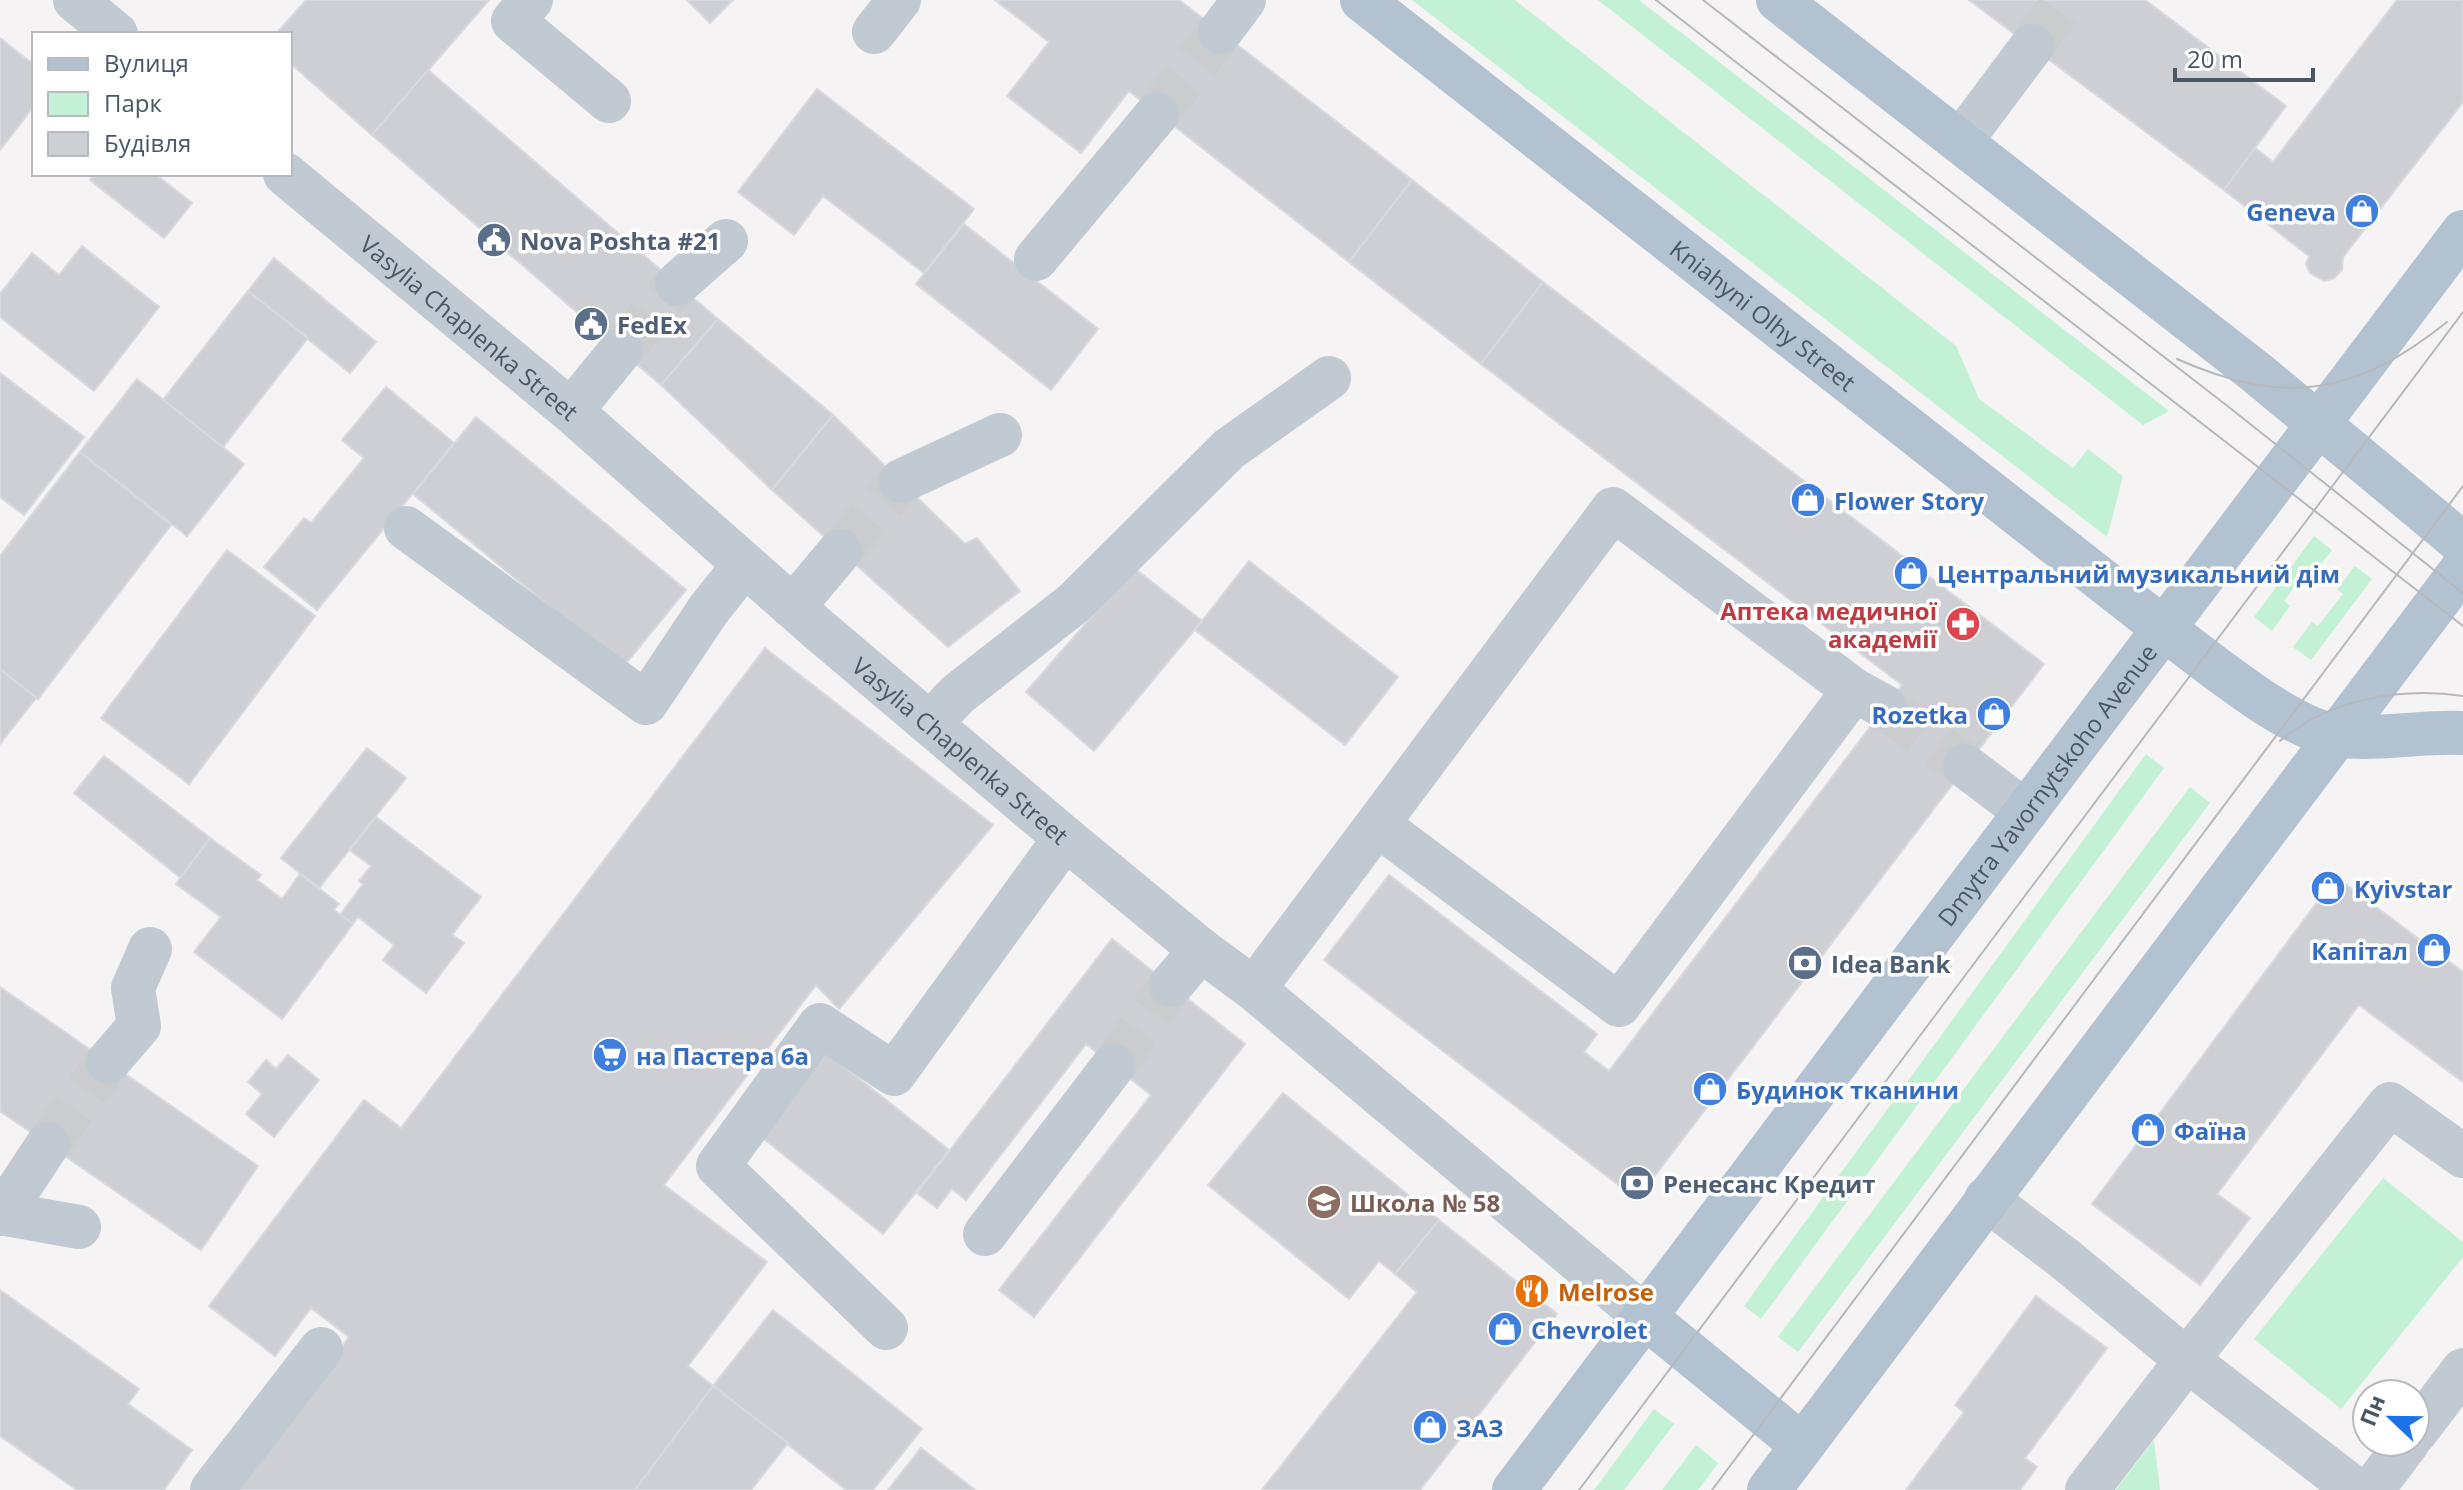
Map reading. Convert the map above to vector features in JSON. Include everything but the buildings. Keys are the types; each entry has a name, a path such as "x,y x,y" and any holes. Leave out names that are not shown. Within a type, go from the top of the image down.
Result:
{"main road":[{"name":"Kniahyni Olhy Street","path":"1362,0 2163,628 2290,718 2337,735 2386,737 2431,732 2463,733"},
{"path":"1778,0 2318,423 2463,544"},
{"name":"Dmytra Yavornytskoho Avenue","path":"1514,1490 2463,232"},
{"path":"1769,1490 2463,568"},
{"path":"1644,1316 1802,1445"}],"street":[{"path":"75,0 114,32"},
{"path":"531,0 513,21 609,101"},
{"path":"1961,141 2032,46"},
{"path":"1036,259 1157,114"},
{"name":"Vasylia Chaplenka Street","path":"287,176 571,411 744,565 1065,838 1201,950 1254,989 1644,1316"},
{"path":"677,284 726,241"},
{"path":"571,411 621,350"},
{"path":"930,723 958,694 1074,603 1229,449 1329,378"},
{"path":"901,481 1000,435"},
{"path":"1254,989 1613,509 1870,698 1619,1005 1378,825"},
{"path":"406,528 646,703 709,609 744,565"},
{"path":"793,607 840,551"},
{"path":"1965,766 2026,812"},
{"path":"886,1328 718,1166 820,1025 894,1074 1065,838"},
{"path":"108,1062 139,1026 133,988 150,949"},
{"path":"1171,985 1201,950"},
{"path":"985,1234 1113,1066"},
{"path":"2087,1490 2390,1104 2463,1156"},
{"path":"48,1144 1,1214 79,1227"},
{"path":"1986,1199 2356,1490"},
{"path":"212,1490 321,1349"},
{"path":"2431,1412 2463,1370"},
{"path":"2372,1490 2396,1458"}],"green space":[{"path":"1412,0 1515,0 1956,346 1979,399 2073,468 2088,449 2123,476 2107,537"},
{"path":"1598,0 1639,0 2169,411 2143,425"},
{"path":"2314,536 2332,550 2314,573 2308,569 2284,601 2290,606 2272,631 2254,617"},
{"path":"2355,566 2372,579 2311,660 2293,647 2312,622 2318,626 2343,594 2337,589"},
{"path":"2146,754 2164,768 1761,1319 1744,1306"},
{"path":"2190,787 2210,803 1798,1352 1778,1337"},
{"path":"2383,1178 2463,1242 2463,1257 2366,1378 2351,1378 2351,1397 2341,1409 2254,1339"},
{"path":"1654,1409 1674,1424 1624,1490 1594,1490"},
{"path":"2154,1440 2160,1490 2116,1490"},
{"path":"1696,1445 1718,1463 1698,1490 1662,1490"}],"tunnel":[{"path":"2032,46 2065,0"},
{"path":"1157,114 1220,32"},
{"path":"621,350 677,284"},
{"path":"840,551 901,481"},
{"path":"1885,707 1965,766"},
{"path":"1113,1066 1171,985"},
{"path":"48,1144 108,1062"}],"tram line":[{"path":"1656,0 2463,626"},
{"path":"1703,0 2230,408 2463,593"},
{"path":"1579,1490 2463,312"},
{"path":"2177,359 2252,384 2286,388 2318,386 2382,365 2414,347 2447,322"},
{"path":"1712,1490 2463,486"},
{"path":"2280,741 2321,715 2367,699 2415,693 2463,696"}],"place":[{"name":"Geneva","path":"2362,211"},
{"name":"Nova Poshta #21","path":"494,240"},
{"name":"FedEx","path":"591,324"},
{"name":"Flower Story","path":"1808,500"},
{"name":"Центральний музикальний дім","path":"1911,573"},
{"name":"Аптека медичної академії","path":"1963,624"},
{"name":"Rozetka","path":"1994,714"},
{"name":"Kyivstar","path":"2328,888"},
{"name":"Капітал","path":"2434,950"},
{"name":"Idea Bank","path":"1805,963"},
{"name":"на Пастера 6а","path":"610,1055"},
{"name":"Будинок тканини","path":"1710,1089"},
{"name":"Фаїна","path":"2148,1130"},
{"name":"Ренесанс Кредит","path":"1637,1183"},
{"name":"Школа № 58","path":"1324,1202"},
{"name":"Melrose","path":"1532,1291"},
{"name":"Chevrolet","path":"1505,1329"},
{"name":"ЗАЗ","path":"1430,1427"}]}
